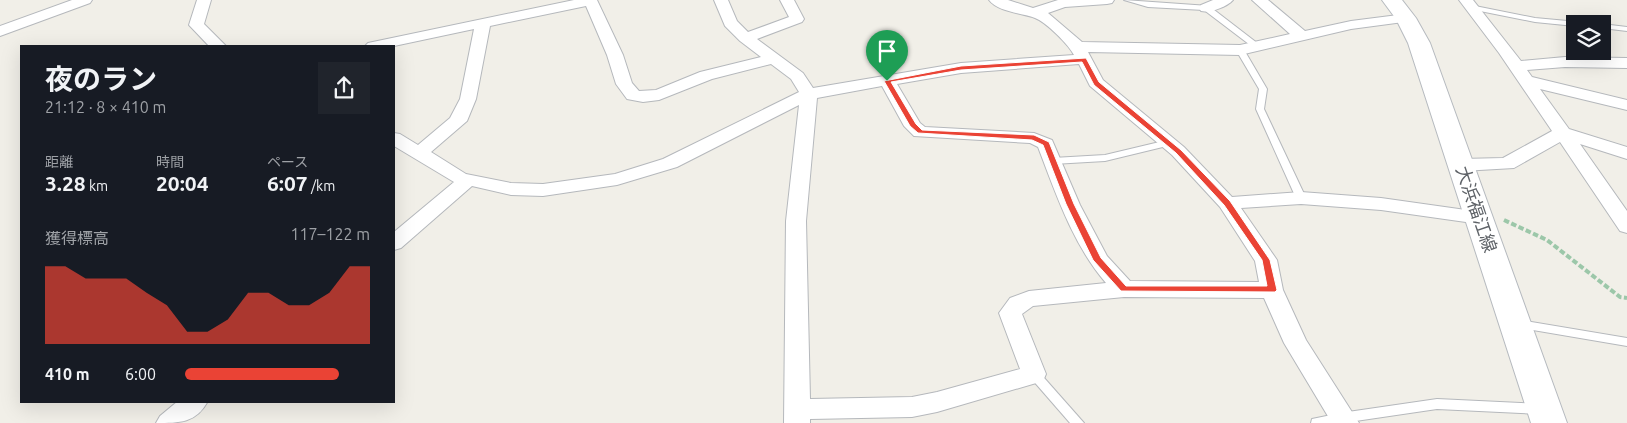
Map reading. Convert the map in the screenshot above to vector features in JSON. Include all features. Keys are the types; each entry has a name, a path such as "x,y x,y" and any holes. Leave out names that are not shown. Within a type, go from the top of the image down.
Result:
{"main road":[{"name":"大浜福江線","path":"1399,9 1419,43 1547,416"}],"street":[{"path":"0,32 85,0"},
{"path":"204,0 202,13 196,25 217,45"},
{"path":"378,45 590,0 615,55 624,84 633,95 643,97 659,95 706,75 773,59"},
{"path":"722,0 730,23 745,38 797,76 809,94 796,221 797,416 912,407 937,402 1034,374 1010,313 1018,304 1038,298 1124,289 1272,290"},
{"path":"745,38 797,19 787,0"},
{"path":"996,0 1042,15 1081,53 1096,83 1168,143 1227,203 1266,260 1272,290 1296,344 1335,421"},
{"path":"1033,13 1063,4 1107,0"},
{"path":"1206,8 1226,0"},
{"path":"1259,0 1303,37"},
{"path":"1470,4 1521,73 1627,226"},
{"path":"395,139 460,178 511,189 543,190 616,179 670,163 809,94 961,68 1081,53 1240,50 1352,25 1399,9"},
{"path":"420,152 458,121 468,99 483,23"},
{"path":"1521,73 1565,62 1627,63"},
{"path":"1521,73 1627,105"},
{"path":"887,81 913,126 920,132 1034,138 1046,144 1070,204 1098,260 1124,289"},
{"path":"1462,165 1507,164 1562,133 1627,152"},
{"path":"395,242 468,180"},
{"path":"1227,203 1301,198 1478,213"},
{"path":"169,423 194,403"}],"lane":[{"path":"1128,0 1148,5 1206,8 1257,46"},
{"path":"1470,4 1535,20 1566,23"},
{"path":"1611,27 1627,28"},
{"path":"1240,50 1263,88 1260,109 1301,198"},
{"path":"1053,161 1104,158 1168,143"},
{"path":"1516,324 1627,342"},
{"path":"1034,374 1078,423"},
{"path":"1335,421 1437,404 1547,416"}],"path":[{"path":"1478,213 1547,240 1620,296 1627,298"}],"route":[{"path":"1084,60 1096,83 1178,151 1227,203 1266,260 1272,290 1124,289 1098,260 1070,204 1046,144 1034,138 920,132 913,126 887,81 961,68 1084,60"}]}
